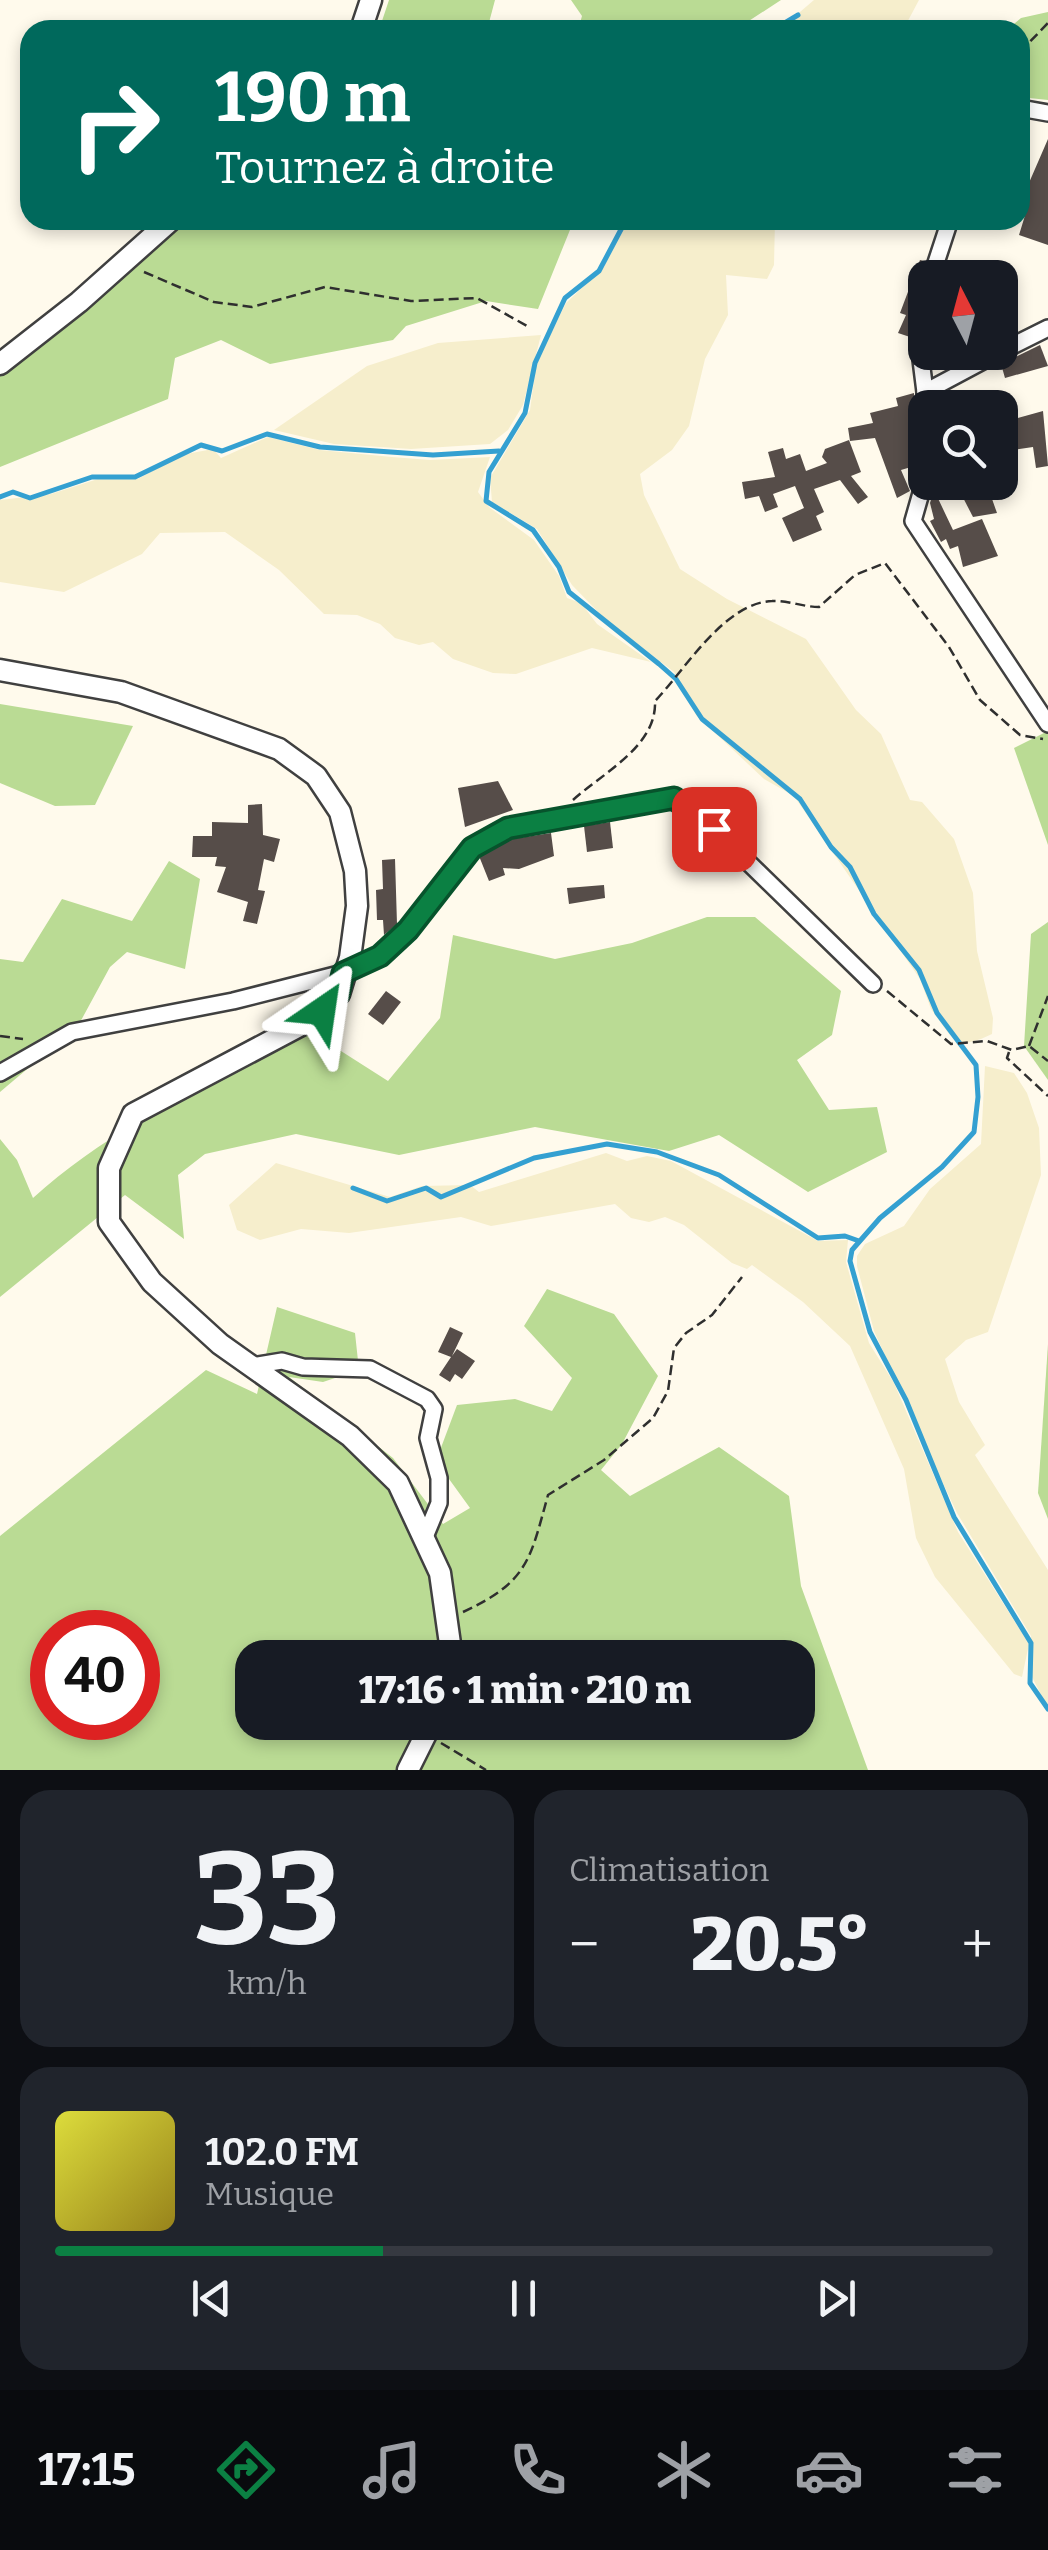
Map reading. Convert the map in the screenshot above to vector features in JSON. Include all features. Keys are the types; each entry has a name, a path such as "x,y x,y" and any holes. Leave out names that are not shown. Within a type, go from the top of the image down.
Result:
{"street":[{"path":"0,364 161,230"},
{"path":"938,260 947,230"},
{"path":"1018,343 1048,328"},
{"path":"941,390 972,370"},
{"path":"919,500 913,521 1048,724"},
{"path":"0,670 121,692 279,749 306,765 328,788 340,812 355,871 354,930 338,994 307,1022 133,1114 109,1168 109,1222 152,1282 251,1366 377,1458 398,1483 440,1573 451,1640"},
{"path":"0,1073 72,1032 233,1002 343,973 380,956 408,930 472,848 508,828 674,798 714,829 873,984"},
{"path":"251,1366 282,1361 303,1367 370,1369 428,1399 434,1410 428,1438 438,1478 439,1503 426,1538"},
{"path":"408,1770 423,1740"}],"path":[{"path":"1030,42 1048,23"},
{"path":"126,261 214,302 252,308 325,287 411,301 477,298 527,326"},
{"path":"562,818 570,802 636,748 653,726 655,700 679,677 694,652 748,605 774,600 818,607 845,588 855,575 885,564 949,647 980,700 1020,735 1048,740"},
{"path":"873,984 895,996 951,1044 987,1040 1010,1049 1029,1046 1048,1061"},
{"path":"1029,1046 1048,996"},
{"path":"1010,1049 1006,1058 1048,1096"},
{"path":"450,1622 502,1594 522,1570 531,1557 548,1495 604,1460 653,1418 668,1392 674,1348 686,1333 712,1315 742,1277"},
{"path":"444,1740 486,1770"}],"shaded area":[{"path":"814,0 919,0 908,20 791,20"},
{"path":"621,230 775,230 774,265 767,279 726,275 728,315 705,359 689,426 672,450 640,474 644,495 680,569 727,599 806,639 856,710 881,734 910,800 922,802 954,839 973,893 977,951 993,1018 992,1034 963,1044 949,1034 931,1009 920,979 794,796 764,779 696,715 674,672 605,619 572,585 537,529 492,502 490,478 530,410 536,365 550,335 566,303 604,267"},
{"path":"541,335 523,405 508,430 490,444 411,449 334,444 274,430 367,366 438,343"},
{"path":"268,437 320,450 392,457 490,457 478,492 489,507 534,540 559,576 567,598 581,603 597,624 651,662 592,648 516,674 493,673 453,659 433,642 419,645 395,638 380,624 357,615 324,614 279,570 225,532 160,533 142,554 64,592 0,582 0,500 51,494 101,478 138,479 181,455 213,449 221,458"},
{"path":"985,1066 1014,1073 1027,1093 1039,1128 1041,1175 988,1332 966,1340 945,1359 959,1402 985,1445 975,1455 1048,1570 1048,1708 1032,1677 1031,1636 957,1513 933,1462 874,1331 857,1266 857,1256 865,1244 904,1226 930,1189 981,1144"},
{"path":"606,1153 627,1161 647,1156 671,1161 818,1241 848,1240 846,1262 869,1343 894,1383 958,1532 1029,1644 1022,1677 1014,1674 935,1577 916,1538 904,1469 850,1346 803,1302 752,1265 747,1269 732,1263 684,1225 665,1217 649,1222 631,1218 615,1204 491,1226 461,1217 349,1233 301,1229 260,1240 237,1230 229,1205 276,1163 390,1197 422,1186 470,1185 479,1192"}],"green space":[{"path":"389,0 495,0 490,20 382,20"},
{"path":"571,0 781,0 750,20 581,20"},
{"path":"1048,12 1048,100 1030,98 1030,20 1019,20"},
{"path":"166,230 570,230 538,309 486,301 406,326 393,340 270,364 221,340 175,358 168,399 0,467 0,353"},
{"path":"0,704 133,726 95,805 55,806 0,783"},
{"path":"1048,731 1048,845 1014,748"},
{"path":"169,861 200,879 185,969 127,952 110,967 78,1026 0,1092 0,959 23,962 62,899 132,921"},
{"path":"707,917 755,917 841,991 832,1035 797,1060 829,1110 877,1107 887,1152 808,1192 719,1135 669,1151 535,1127 399,1155 296,1134 205,1154 178,1175 184,1239 125,1195 0,1297 0,1139 17,1160 33,1198 130,1127 308,1030 388,1081 440,1018 453,935 555,959 632,943"},
{"path":"1048,922 1048,1080 1024,1046 1031,934"},
{"path":"547,1289 614,1314 658,1376 622,1444 601,1470 630,1496 719,1447 789,1496 801,1586 868,1770 0,1770 0,1536 206,1370 257,1394 277,1307 355,1333 359,1370 323,1382 289,1377 393,1458 443,1524 470,1508 436,1461 457,1405 515,1399 552,1411 572,1378 524,1326"},
{"path":"1048,1344 1048,1519 1038,1493"}],"building":[{"path":"1048,139 1048,245 1019,235 1021,230 1030,230 1030,180"},
{"path":"908,292 908,336 898,333 906,315 900,313"},
{"path":"1040,345 1048,366 1005,378 1003,370 1018,370 1018,356"},
{"path":"908,395 908,468 901,470 908,492 897,498 875,438 850,441 848,428 873,423 870,413 898,406 896,398"},
{"path":"1043,411 1048,466 1036,468 1033,447 1018,449 1018,418"},
{"path":"849,440 861,472 851,476 868,497 858,504 840,480 814,489 824,512 816,516 822,530 793,542 782,518 804,508 795,486 773,494 778,507 765,512 759,496 745,499 742,482 775,477 768,452 783,448 786,459 800,454 806,471 827,463 822,457 825,449"},
{"path":"939,500 953,530 982,519 998,556 963,567 958,546 950,549 946,539 941,542 930,521 934,519 930,503"},
{"path":"964,500 992,500 997,513 973,517"},
{"path":"498,781 513,810 465,827 458,788"},
{"path":"262,804 263,835 280,839 274,862 264,859 258,890 265,891 257,924 243,921 248,902 217,892 226,867 215,866 217,857 192,857 193,836 212,836 212,822 248,823 248,805"},
{"path":"610,822 613,848 587,852 584,826"},
{"path":"551,833 554,856 519,869 503,868 505,875 489,881 479,856 512,839"},
{"path":"395,859 397,924 384,935 383,920 377,920 376,890 383,889 382,860"},
{"path":"604,885 605,898 569,904 567,888"},
{"path":"386,991 401,1002 383,1025 368,1014"},
{"path":"450,1327 463,1333 452,1356 457,1349 475,1361 462,1379 455,1374 450,1382 439,1375 451,1357 438,1352"}],"waterway":[{"path":"790,20 798,15"},
{"path":"621,230 599,271 565,298 535,363 525,413 489,472 486,501 533,530 559,567 569,592 676,679 702,719 800,799 831,847 850,867 874,914 919,970 937,1013 976,1065 974,1132 942,1167 880,1218 852,1250 850,1261 870,1332 906,1400 954,1517 1031,1643 1030,1683 1048,1709"},
{"path":"0,497 13,492 30,498 92,477 135,477 201,445 222,451 267,434 320,447 433,455 499,451"},
{"path":"353,1188 387,1201 426,1188 441,1197 534,1158 607,1144 657,1152 719,1175 818,1238 845,1236 859,1241"}],"route":[{"path":"322,1011 338,994 343,973 380,956 408,930 442,880 472,848 508,828 674,798 714,829"}]}
